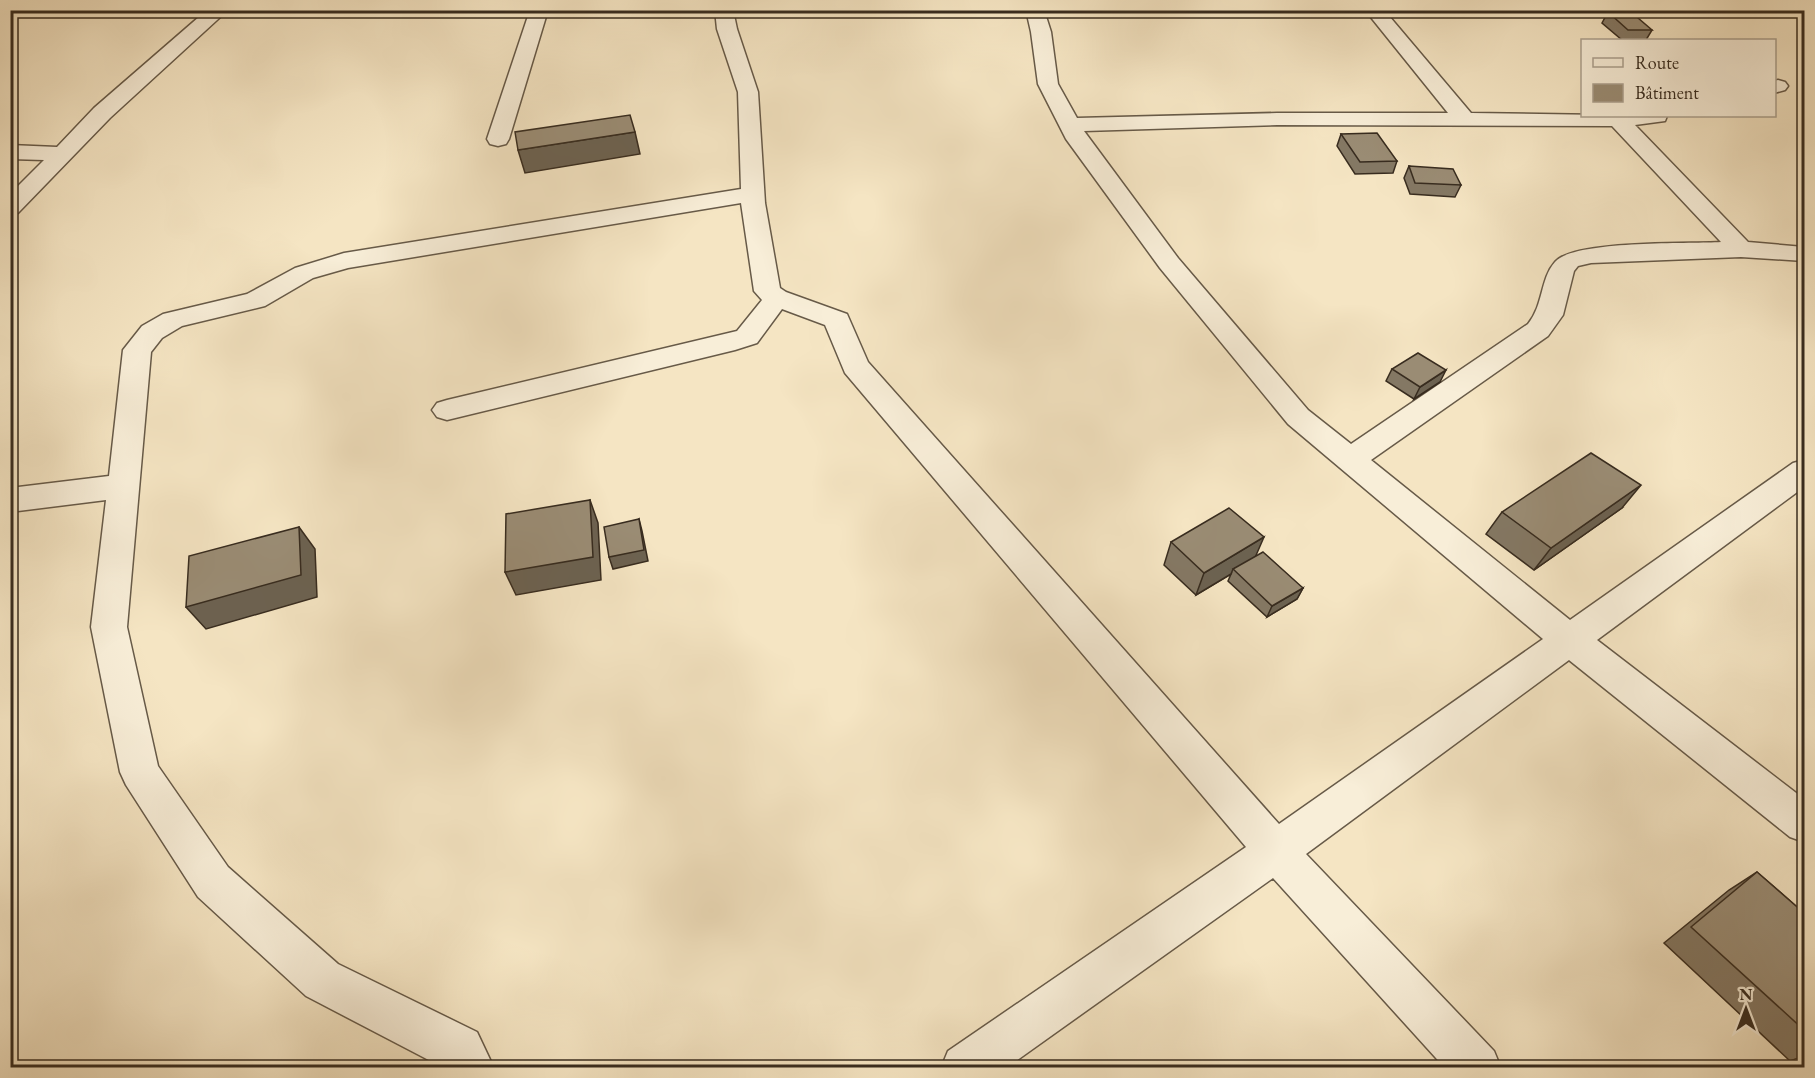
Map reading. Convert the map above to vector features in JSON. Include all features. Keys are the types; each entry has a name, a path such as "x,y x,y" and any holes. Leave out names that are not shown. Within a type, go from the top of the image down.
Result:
{"street":[{"path":"10,208 102,113 219,10"},
{"path":"498,139 539,10"},
{"path":"724,10 727,29 748,92 753,194 767,291 777,298 837,320 855,366 1276,851 1477,1068"},
{"path":"1035,10 1041,32 1048,84 1077,139 1176,272 1298,417 1569,639 1804,823"},
{"path":"1374,10 1465,120"},
{"path":"1070,125 1277,118 1618,120 1647,117"},
{"path":"1618,120 1741,249"},
{"path":"10,152 63,154"},
{"path":"470,1068 460,1049 322,980 213,882 140,772 109,627 137,350 152,332 173,320 256,300 304,273 344,261 753,194"},
{"path":"1349,460 1539,330 1550,315 1562,269 1569,261 1590,255 1741,249 1804,254"},
{"path":"447,410 747,337 777,298"},
{"path":"965,1068 1276,851 1804,471"},
{"path":"10,500 123,486"}],"building":[{"path":"1608,12 1631,12 1652,30 1628,30"},
{"path":"630,115 635,132 518,150 515,132"},
{"path":"1377,133 1397,161 1360,162 1341,134"},
{"path":"1409,166 1453,169 1461,185 1415,183"},
{"path":"1418,353 1446,370 1420,387 1392,369"},
{"path":"1591,453 1641,485 1551,548 1502,512"},
{"path":"590,500 593,557 505,572 506,514"},
{"path":"1229,508 1264,537 1204,573 1171,542"},
{"path":"639,519 644,550 609,557 604,527"},
{"path":"299,527 301,575 186,607 189,556"},
{"path":"1263,552 1303,588 1272,606 1233,569"},
{"path":"1757,872 1804,913 1804,1030 1691,927"}]}
